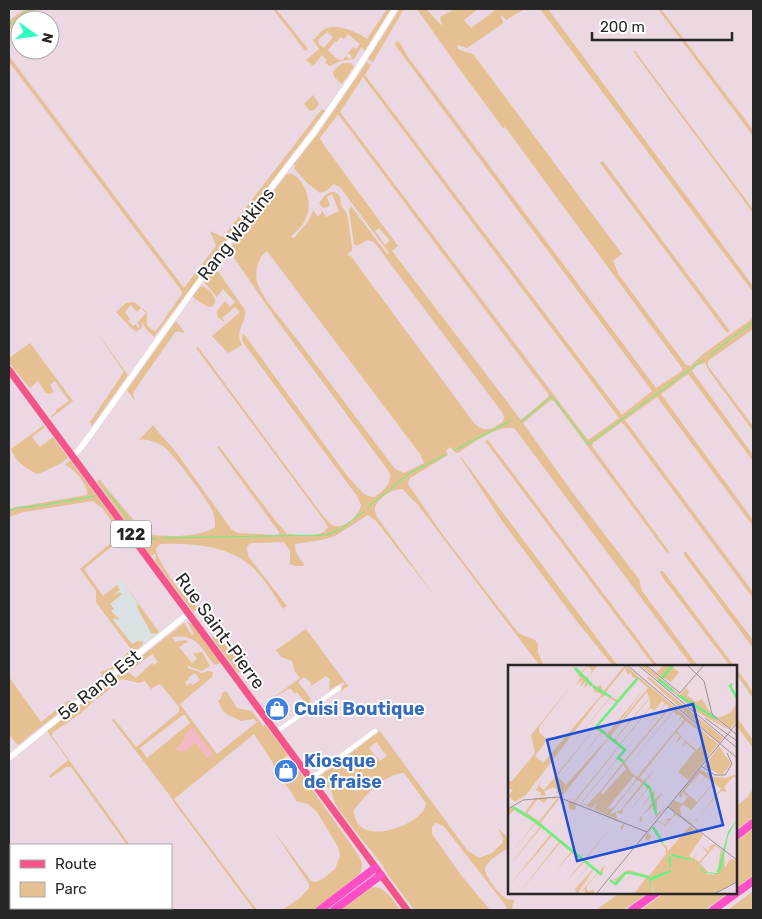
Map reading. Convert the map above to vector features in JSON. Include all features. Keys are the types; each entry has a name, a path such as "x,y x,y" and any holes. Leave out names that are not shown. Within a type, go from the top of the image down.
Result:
{"highway":[{"path":"737,835 753,823"},
{"path":"320,910 375,868"},
{"path":"334,910 381,875"},
{"path":"737,893 753,881"},
{"path":"632,910 655,894"},
{"path":"713,910 736,894"},
{"path":"719,910 736,894"}],"main road":[{"name":"Rue Saint-Pierre","path":"9,370 407,910"}],"street":[{"name":"Rang Watkins","path":"72,456 88,439 210,267 316,130 396,9"},
{"name":"5e Rang Est","path":"9,758 189,613"},
{"path":"276,732 339,688"},
{"path":"310,779 375,732"}],"shaded area":[{"path":"122,581 159,632 134,652 98,605 103,596"}],"green space":[{"path":"273,9 276,9 308,49 305,51"},
{"path":"387,9 391,9 365,51 361,47 354,59 342,61 340,61 330,66 325,63 327,60 322,55 313,66 306,60 319,49 313,40 325,29 335,27 358,34 367,39","holes":["327,32 333,37 324,48 319,44 318,40","348,34 360,44 356,49 353,47 348,53 352,56 350,59 346,56 342,61 328,50 340,37 344,39"]},
{"path":"400,9 404,9 373,62 368,59"},
{"path":"417,9 426,9 441,25 440,17 455,9 478,9 464,20 471,28 494,11 493,9 525,9 506,20 502,15 502,24 467,48 458,45 457,48 474,55 622,254 613,261 619,275 686,365 690,366 703,354 753,318 753,329 708,361 708,366 753,426 753,431 705,363 697,365 692,371 753,455 753,461 688,374 661,394 753,520 753,526 657,397 625,420 753,592 753,598 622,422 593,443 592,446 668,550 669,552 667,553 554,401 551,400 523,423 575,496 639,579 642,591 697,665 691,665 515,429 509,428 494,431 458,453 450,447 446,451 448,455 410,478 408,484 445,538 516,630 520,634 535,640 538,644 538,653 544,665 539,665 418,505 402,489 394,490 378,502 375,509 377,517 434,595 376,521 368,515 335,536 295,544 297,553 305,566 290,564 290,551 284,542 252,543 248,545 248,556 287,606 283,609 260,575 241,559 208,547 160,544 156,549 158,555 172,580 196,606 203,604 193,612 155,561 156,556 154,554 151,556 97,482 99,479 147,534 163,536 192,535 209,531 215,527 214,516 210,506 175,459 159,444 149,440 139,440 153,425 176,452 232,530 238,533 279,534 217,447 219,446 287,534 315,535 325,531 328,527 196,348 198,347 323,516 332,525 341,526 354,517 361,505 357,496 245,345 242,340 243,333 348,477 363,493 375,497 384,490 390,481 390,473 276,319 230,252 217,265 288,173 288,175 290,173 301,181 305,187 308,201 307,216 291,237 294,238 305,225 313,210 318,217 322,212 321,209 326,217 339,211 332,194 327,197 330,206 323,208 319,203 325,195 331,192 335,192 340,196 341,205 347,214 352,246 352,250 347,255 350,255 474,423 481,428 488,429 496,427 503,421 502,412 374,242 367,240 357,246 354,244 349,210 351,206 387,254 389,253 340,187 334,184 320,193 307,183 294,168 297,164 294,166 294,164 317,135 367,62 371,65 365,75 622,415 652,391 395,45 396,41 400,43 408,57 656,388 682,371 682,368 505,127 503,128","holes":["363,77 619,418 588,440 340,112","338,114 549,395 521,420 392,251 398,246 323,144 320,138","379,228 390,241 385,245 375,231","267,251 420,454 424,463 404,473 395,469 275,312 261,291 256,276 257,266 261,257"]},
{"path":"540,9 548,9 753,286 753,292"},
{"path":"658,9 661,9 753,130 753,136"},
{"path":"633,51 635,51 753,209 753,213"},
{"path":"9,56 10,60 12,60 184,288 216,246 210,231 223,237 322,109 325,111 154,337 142,322 142,328 138,332 132,329 116,312 126,303 134,302 147,312 147,325 156,331 182,294 181,290 9,62","holes":["131,305 137,312 141,308 146,313 137,323 140,326 138,328 136,324 133,326 128,321 130,319 125,312"]},
{"path":"343,63 351,63 354,67 342,84 334,77 333,72"},
{"path":"313,95 319,104 314,110 310,111 304,104"},
{"path":"603,161 730,331 727,333 600,163"},
{"path":"215,267 245,310 239,334 242,345 228,353 212,336 240,312 235,307 222,318 225,322 218,317 217,311 225,301 230,307 235,302 223,289 217,297 205,283 205,280"},
{"path":"201,286 209,290 214,297 215,302 212,307 206,306 194,298 193,296"},
{"path":"176,321 185,333 176,331 134,391 135,401 127,390"},
{"path":"95,330 128,375 92,426 90,422 124,372"},
{"path":"30,343 73,401 51,418 56,410 69,401 55,381 50,385 54,392 50,394 46,393 38,381 30,388 9,363 9,358"},
{"path":"44,425 44,428 32,437 40,447 53,437 68,458 38,474 22,464 15,457 11,449"},
{"path":"488,440 657,665 653,665 485,441"},
{"path":"460,457 617,665 612,665 575,619 502,521"},
{"path":"70,460 126,535 84,569 103,596 117,585 120,590 111,596 120,592 122,594 110,604 114,609 111,611 120,620 114,618 113,620 132,644 138,641 144,642 103,677 100,672 118,663 130,648 96,602 96,591 80,569 119,536 120,533 102,508 93,501 24,512 9,517 9,510 12,508 87,495 86,487 80,478 65,465"},
{"path":"684,552 686,552 753,640 753,648 684,555"},
{"path":"663,571 733,665 729,665 660,572"},
{"path":"122,581 159,632 156,634 151,633 137,607 138,604"},
{"path":"187,622 192,624 220,662 215,665 202,648 188,637 172,637 176,642 189,641 179,647 192,663 197,659 193,653 202,652 210,666 202,671 188,666 188,668 202,673 213,672 212,677 180,704 217,754 257,722 254,719 241,721 223,711 218,701 225,691 237,708 252,711 263,726 265,725 288,755 281,763 286,773 289,776 299,771 359,856 362,863 361,872 315,910 282,910 300,898 309,888 309,884 273,830 311,881 316,882 324,878 335,869 340,856 338,847 317,812 308,804 296,801 254,734 174,799 257,910 254,910 112,720 114,719 136,747 179,712 179,707 162,686 159,684 151,689 145,681 139,683 122,679 97,699 94,697 94,694 184,623 192,635 194,634","holes":["152,654 158,662 154,665 152,663 136,678 128,672","195,673 200,680 193,685 191,683 187,686 185,682 189,680 188,678","183,715 185,715 190,723 147,758 140,748","186,734 212,754 207,758 197,744 189,747 179,746 183,743"]},
{"path":"306,629 348,686 341,691 342,686 345,684 343,682 329,690 330,680 326,676 311,686 311,683 304,677 298,682 311,699 310,703 307,705 297,692 295,694 290,688 270,700 300,678 295,672 292,661 281,657 276,650"},
{"path":"217,632 229,651 243,665 243,670 238,673 212,638"},
{"path":"737,669 753,692 753,698 737,675"},
{"path":"9,677 41,722 69,700 71,703 18,745 9,735"},
{"path":"90,697 94,701 80,714 52,733 52,736 129,844 126,844 71,767 66,767 50,778 49,776 68,760 47,731"},
{"path":"737,717 753,740 753,748 737,726"},
{"path":"380,731 467,850 479,858 492,853 502,843 503,839 498,828 508,838 508,849 489,862 485,871 489,880 500,894 507,899 514,900 513,910 507,910 506,906 446,829 436,823 432,827 432,834 461,875 490,910 414,910 383,866 341,813 331,790 321,785 320,776","holes":["376,742 387,756 380,761 369,748","404,773 426,803 423,811 404,825 377,832 365,829 357,823 354,810 375,787 389,778"]},
{"path":"751,791 753,792 753,817 737,829 737,805 747,798"},
{"path":"753,829 753,875 737,887 737,841"},
{"path":"372,887 385,892 392,898 400,910 341,910"},
{"path":"753,891 753,910 728,910"},
{"path":"619,894 647,894 623,910 596,910"},
{"path":"664,894 728,894 704,910 641,910"}],"sand":[{"path":"192,727 213,754 207,758 197,744 194,744 184,752 175,749 183,743 186,734"}],"waterway":[{"path":"9,24 29,9"},
{"path":"709,356 753,322"},
{"path":"521,422 552,396 588,444 703,360"},
{"path":"455,450 510,421"},
{"path":"368,507 410,473 445,455"},
{"path":"104,490 106,490 142,537 156,539"},
{"path":"9,511 17,508 95,496"},
{"path":"162,538 326,535 341,529 363,512"}],"place":[{"name":"Cuisi Boutique","path":"277,709"},
{"name":"Kiosque de fraise","path":"286,771"}]}
